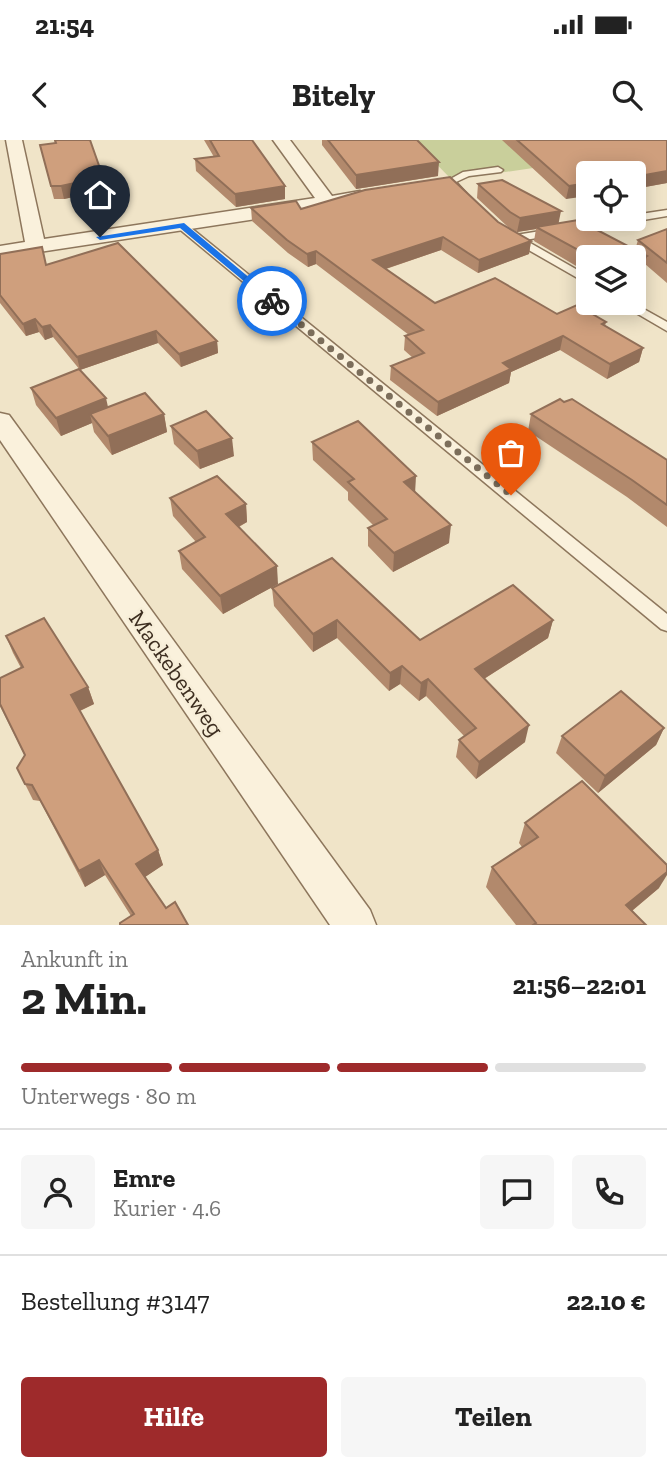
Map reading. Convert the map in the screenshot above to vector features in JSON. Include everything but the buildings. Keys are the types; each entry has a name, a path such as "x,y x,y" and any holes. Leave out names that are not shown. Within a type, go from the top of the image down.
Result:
{"street":[{"path":"14,140 36,247"},
{"path":"281,140 327,202"},
{"path":"426,187 450,183"},
{"path":"0,252 377,195"},
{"name":"Mackebenweg","path":"0,421 355,925"}],"lane":[{"path":"474,205 450,183 460,175 498,170"},
{"path":"646,217 667,213"},
{"path":"181,225 667,624"},
{"path":"514,239 576,228"},
{"path":"502,231 576,274"},
{"path":"646,315 667,327"}],"green space":[{"path":"413,140 667,140 667,148 452,180"}],"way so far":[{"path":"272,301 511,495"}],"route":[{"path":"100,237 181,225 272,301"}]}
